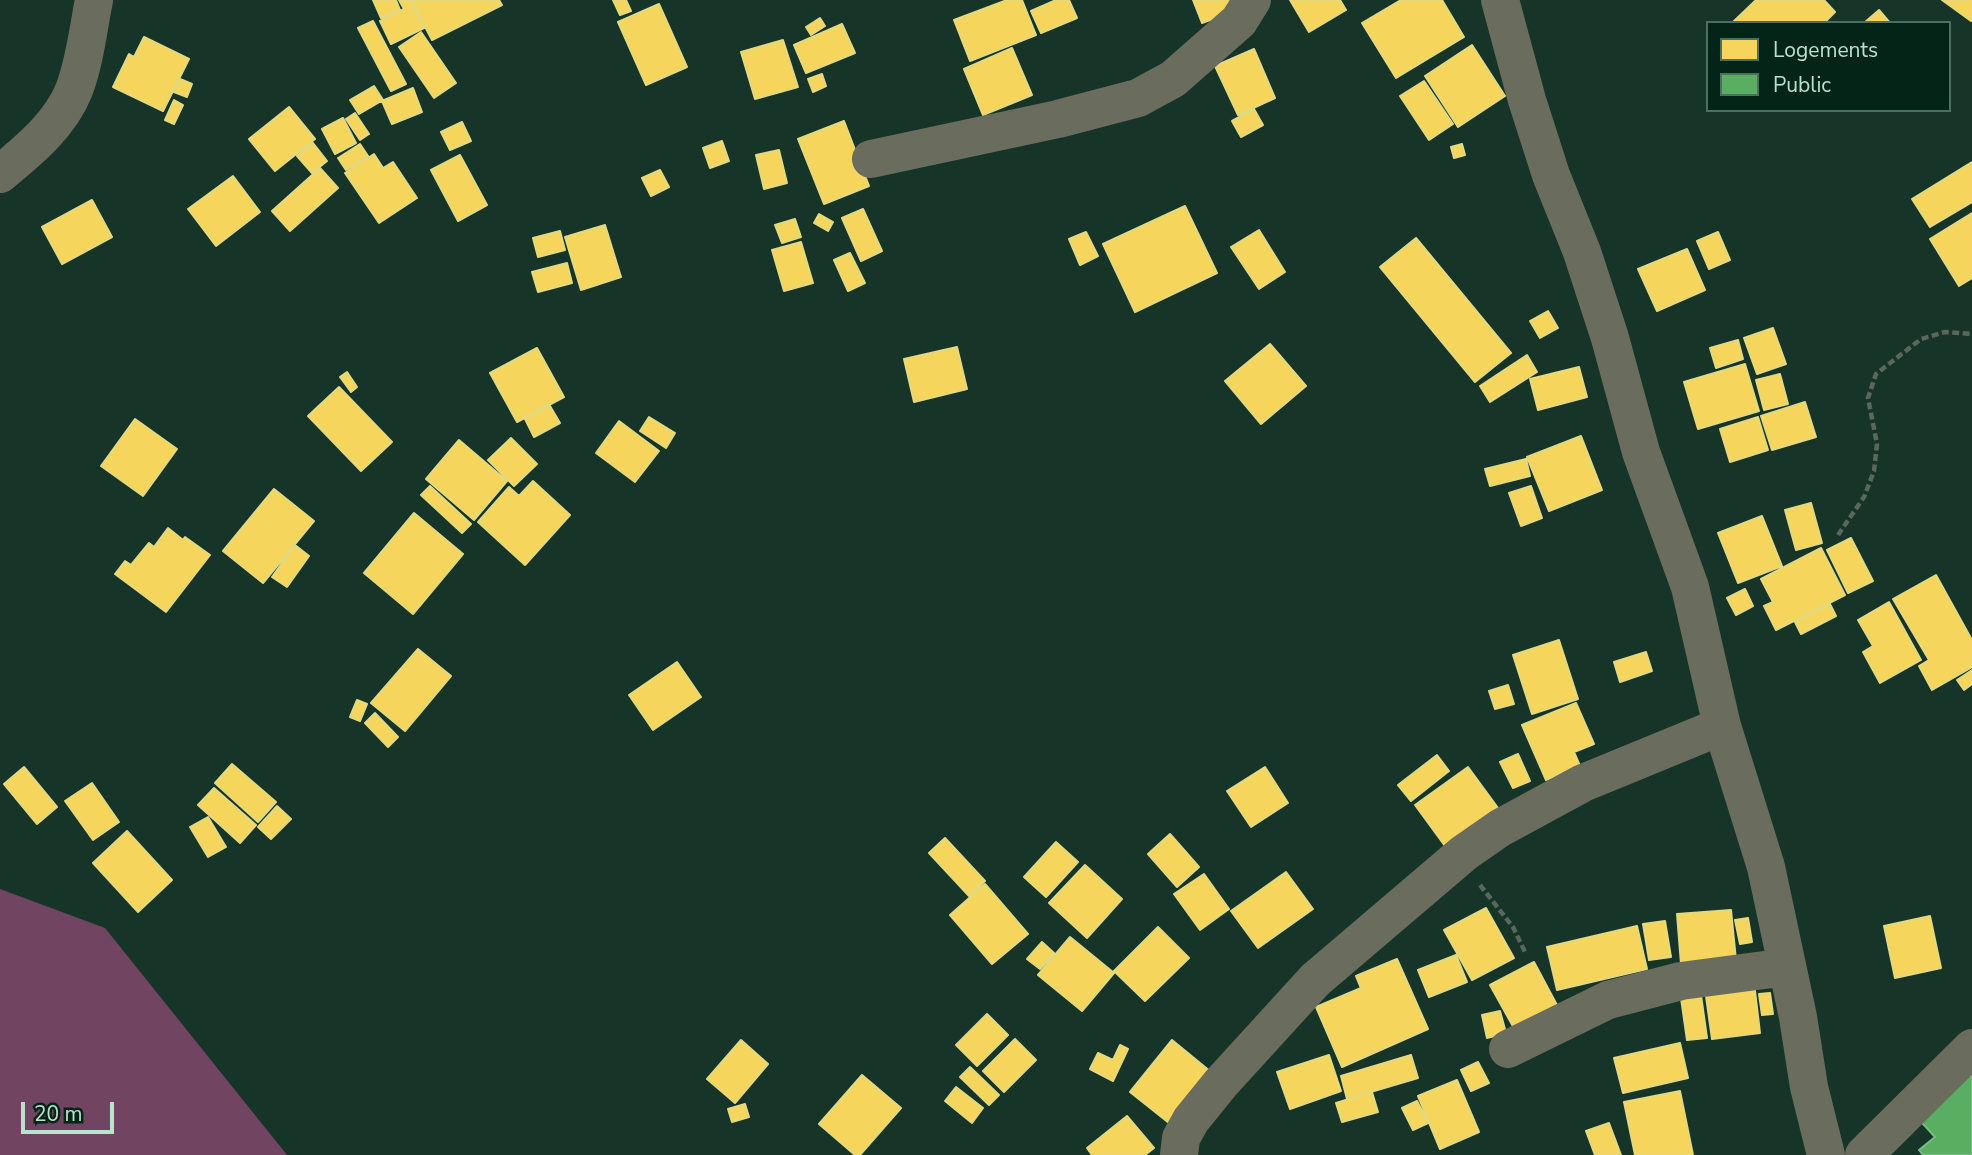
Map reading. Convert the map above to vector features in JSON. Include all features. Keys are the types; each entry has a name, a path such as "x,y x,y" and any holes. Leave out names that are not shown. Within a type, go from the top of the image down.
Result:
{"street":[{"path":"0,174 35,145 58,117 74,91 94,0"},
{"path":"871,159 1058,119 1138,98 1173,79 1239,21 1252,0"},
{"path":"1500,0 1551,175 1582,251 1610,338 1641,452 1690,587 1722,726 1766,867 1798,1017 1809,1087 1826,1155"},
{"path":"1179,1155 1181,1138 1191,1120 1315,980 1464,853 1500,828 1583,783 1722,726"},
{"path":"1508,1049 1608,1000 1681,981 1787,967"},
{"path":"1864,1155 1972,1048"}],"path":[{"path":"1838,535 1864,496 1874,471 1877,444 1868,398 1876,374 1922,340 1945,332 1972,334"},
{"path":"1464,853 1481,887 1513,927 1525,952"}],"shaded area":[{"path":"0,889 105,928 287,1155 0,1155"}],"building: Logements":[{"path":"373,0 396,0 400,10 381,18"},
{"path":"399,0 410,0 424,28 391,44 380,21 404,9"},
{"path":"411,0 499,0 502,5 432,40"},
{"path":"613,0 626,0 631,11 620,15"},
{"path":"1007,0 1022,0 1036,35 970,61 954,20"},
{"path":"1056,0 1069,0 1077,18 1041,33 1031,11"},
{"path":"1193,0 1236,0 1240,9 1202,23"},
{"path":"1290,0 1340,0 1346,10 1309,32"},
{"path":"1401,0 1442,0 1464,37 1396,78 1362,23"},
{"path":"1756,0 1824,0 1835,12 1826,21 1734,21"},
{"path":"1942,0 1972,0 1972,20 1971,21"},
{"path":"659,4 687,67 646,85 618,22"},
{"path":"1879,10 1888,21 1866,21"},
{"path":"820,18 825,26 811,35 806,27"},
{"path":"373,21 406,84 391,91 358,28"},
{"path":"842,24 855,53 806,73 794,45"},
{"path":"421,32 456,83 434,98 399,47"},
{"path":"144,37 189,59 163,111 113,87 129,54 134,57"},
{"path":"783,40 798,87 755,99 741,52"},
{"path":"1472,45 1505,96 1458,127 1425,76"},
{"path":"1012,48 1032,95 983,115 964,69"},
{"path":"1254,49 1275,98 1238,115 1215,66"},
{"path":"822,74 826,86 813,92 808,79"},
{"path":"180,79 192,84 187,97 174,92"},
{"path":"1424,81 1453,124 1429,140 1400,96"},
{"path":"374,86 383,100 359,114 350,100"},
{"path":"413,88 422,112 392,124 382,101"},
{"path":"174,100 183,105 174,124 165,120"},
{"path":"289,107 315,139 275,171 249,139"},
{"path":"1254,109 1263,125 1241,137 1232,121"},
{"path":"355,113 369,134 360,140 346,119"},
{"path":"343,118 356,143 335,154 322,129"},
{"path":"844,121 869,186 824,204 798,139"},
{"path":"462,122 471,141 450,150 441,132"},
{"path":"722,141 729,161 710,168 703,148"},
{"path":"313,143 327,161 312,173 297,156"},
{"path":"360,144 368,156 346,170 338,158"},
{"path":"1462,144 1465,155 1454,158 1451,147"},
{"path":"779,150 787,183 764,189 756,155"},
{"path":"374,154 383,168 393,162 417,198 379,223 345,173"},
{"path":"460,155 487,205 458,221 431,170"},
{"path":"1972,162 1972,202 1930,227 1912,199"},
{"path":"320,168 338,188 290,231 272,211"},
{"path":"660,170 669,187 651,196 642,178"},
{"path":"233,176 260,212 216,246 188,209"},
{"path":"92,200 112,237 62,264 42,227"},
{"path":"1185,206 1217,273 1135,312 1103,244"},
{"path":"863,209 882,251 861,261 842,218"},
{"path":"1972,213 1972,278 1959,286 1930,239"},
{"path":"819,214 833,222 828,231 814,223"},
{"path":"795,219 801,237 782,243 775,225"},
{"path":"605,225 621,277 581,290 565,237"},
{"path":"1259,230 1285,272 1259,289 1231,247"},
{"path":"560,231 565,250 538,257 533,238"},
{"path":"1086,232 1098,256 1080,265 1069,239"},
{"path":"1718,232 1730,260 1709,269 1697,241"},
{"path":"1416,238 1511,353 1475,382 1380,267"},
{"path":"801,242 813,283 784,291 772,250"},
{"path":"1687,249 1705,290 1657,311 1638,269"},
{"path":"850,253 865,283 848,291 834,260"},
{"path":"567,263 572,283 538,292 532,272"},
{"path":"1548,311 1558,328 1540,338 1530,321"},
{"path":"1773,328 1786,364 1757,374 1744,338"},
{"path":"1738,340 1743,359 1716,368 1710,348"},
{"path":"1270,344 1306,386 1261,424 1225,381"},
{"path":"957,347 967,389 914,402 904,359"},
{"path":"537,348 564,397 517,422 490,373"},
{"path":"1527,355 1537,372 1490,402 1480,386"},
{"path":"1745,364 1759,411 1698,429 1684,382"},
{"path":"1579,367 1587,397 1538,410 1530,379"},
{"path":"347,372 357,387 351,392 340,377"},
{"path":"1780,374 1788,404 1764,410 1756,380"},
{"path":"339,387 392,442 361,471 308,416"},
{"path":"1805,402 1816,437 1772,450 1761,416"},
{"path":"550,406 560,423 534,437 525,419"},
{"path":"649,417 675,433 666,448 640,431"},
{"path":"1758,417 1768,450 1730,462 1720,429"},
{"path":"135,419 177,449 143,496 101,466"},
{"path":"619,421 659,451 635,482 596,453"},
{"path":"1581,436 1602,490 1549,511 1527,457"},
{"path":"511,438 537,464 514,486 488,460"},
{"path":"459,440 507,481 474,520 426,479"},
{"path":"1526,459 1530,476 1490,486 1485,469"},
{"path":"533,481 570,515 525,565 478,522 509,487 519,496"},
{"path":"430,486 471,524 462,533 421,495"},
{"path":"1531,486 1542,518 1521,526 1509,493"},
{"path":"274,489 314,521 263,583 223,551"},
{"path":"1811,503 1822,543 1796,550 1785,510"},
{"path":"414,513 463,554 413,614 364,573"},
{"path":"1762,516 1782,566 1738,583 1718,533"},
{"path":"168,528 210,555 166,612 115,574 125,561 131,565 149,543 154,547"},
{"path":"1851,538 1873,581 1848,593 1827,550"},
{"path":"295,545 309,556 287,587 272,577"},
{"path":"1821,548 1845,595 1776,630 1764,606 1773,602 1761,579"},
{"path":"1936,575 1972,640 1972,667 1932,690 1919,666 1929,660 1893,599"},
{"path":"1745,589 1753,606 1736,615 1727,598"},
{"path":"1889,602 1921,660 1880,683 1863,652 1873,646 1858,620"},
{"path":"1830,604 1836,616 1801,634 1795,622"},
{"path":"1559,640 1578,699 1532,714 1513,655"},
{"path":"418,649 451,676 405,731 371,703"},
{"path":"1646,652 1652,671 1620,682 1614,662"},
{"path":"677,662 701,697 653,730 629,695"},
{"path":"1972,670 1972,684 1964,690 1957,680"},
{"path":"1508,685 1514,704 1495,709 1489,691"},
{"path":"357,700 367,704 360,721 350,717"},
{"path":"1576,703 1594,744 1574,752 1580,766 1546,780 1522,725"},
{"path":"375,713 398,737 388,747 365,723"},
{"path":"1518,754 1530,781 1513,788 1500,762"},
{"path":"1437,755 1449,771 1411,801 1398,785"},
{"path":"232,764 276,802 258,822 215,783"},
{"path":"24,767 57,807 37,824 4,784"},
{"path":"1265,767 1288,803 1251,827 1227,791"},
{"path":"1468,767 1498,808 1445,846 1415,805"},
{"path":"92,783 119,822 93,840 65,801"},
{"path":"214,788 256,825 240,843 198,805"},
{"path":"277,806 291,819 271,839 258,827"},
{"path":"208,817 226,847 208,857 190,827"},
{"path":"127,831 172,880 138,912 93,863"},
{"path":"1170,834 1199,867 1177,887 1148,854"},
{"path":"945,838 985,881 969,896 929,853"},
{"path":"1056,842 1078,862 1046,897 1024,877"},
{"path":"1085,865 1122,899 1087,938 1049,903"},
{"path":"1286,872 1313,909 1258,948 1231,911"},
{"path":"1204,874 1229,909 1200,930 1174,894"},
{"path":"985,884 1028,934 992,964 950,915"},
{"path":"1486,908 1514,958 1472,980 1444,930"},
{"path":"1731,910 1736,960 1681,964 1677,914"},
{"path":"1930,916 1941,968 1895,978 1884,926"},
{"path":"1748,918 1752,942 1740,944 1735,920"},
{"path":"1665,921 1671,957 1649,960 1643,924"},
{"path":"1637,926 1647,969 1557,990 1547,947"},
{"path":"1158,927 1189,958 1145,1001 1114,971"},
{"path":"1070,937 1114,973 1082,1011 1038,975"},
{"path":"1042,942 1054,953 1040,969 1027,959"},
{"path":"1456,955 1467,982 1429,997 1418,970"},
{"path":"1397,959 1428,1029 1342,1067 1316,1007 1361,988 1356,976"},
{"path":"1534,962 1558,1007 1515,1030 1490,985"},
{"path":"1754,982 1760,1033 1712,1039 1705,989"},
{"path":"1700,988 1707,1038 1687,1040 1680,991"},
{"path":"1770,993 1773,1014 1762,1015 1759,994"},
{"path":"1500,1011 1506,1033 1487,1038 1482,1015"},
{"path":"987,1014 1008,1035 977,1066 956,1045"},
{"path":"1015,1039 1036,1060 1004,1092 983,1071"},
{"path":"741,1040 768,1064 735,1103 707,1079"},
{"path":"1172,1040 1211,1072 1169,1123 1130,1092"},
{"path":"1680,1043 1688,1078 1623,1093 1614,1058"},
{"path":"1120,1045 1128,1049 1113,1081 1090,1069 1098,1053 1113,1060"},
{"path":"1329,1055 1341,1091 1290,1109 1277,1072"},
{"path":"1411,1055 1418,1078 1347,1099 1341,1076"},
{"path":"1478,1062 1489,1083 1471,1091 1461,1070"},
{"path":"970,1067 999,1095 989,1105 960,1077"},
{"path":"862,1075 901,1108 860,1155 855,1155 819,1124"},
{"path":"1457,1080 1479,1132 1440,1149 1418,1096"},
{"path":"956,1087 983,1108 972,1123 945,1101"},
{"path":"1680,1091 1693,1155 1635,1155 1624,1102"},
{"path":"1372,1092 1378,1112 1342,1122 1336,1103"},
{"path":"1417,1101 1428,1123 1413,1130 1402,1108"},
{"path":"745,1104 749,1117 732,1122 728,1109"},
{"path":"1127,1116 1154,1148 1145,1155 1092,1155 1087,1148"},
{"path":"1609,1123 1621,1155 1595,1155 1586,1131"}],"building: Public":[{"path":"1972,1065 1972,1155 1923,1155 1919,1150 1935,1137 1914,1114"}]}
